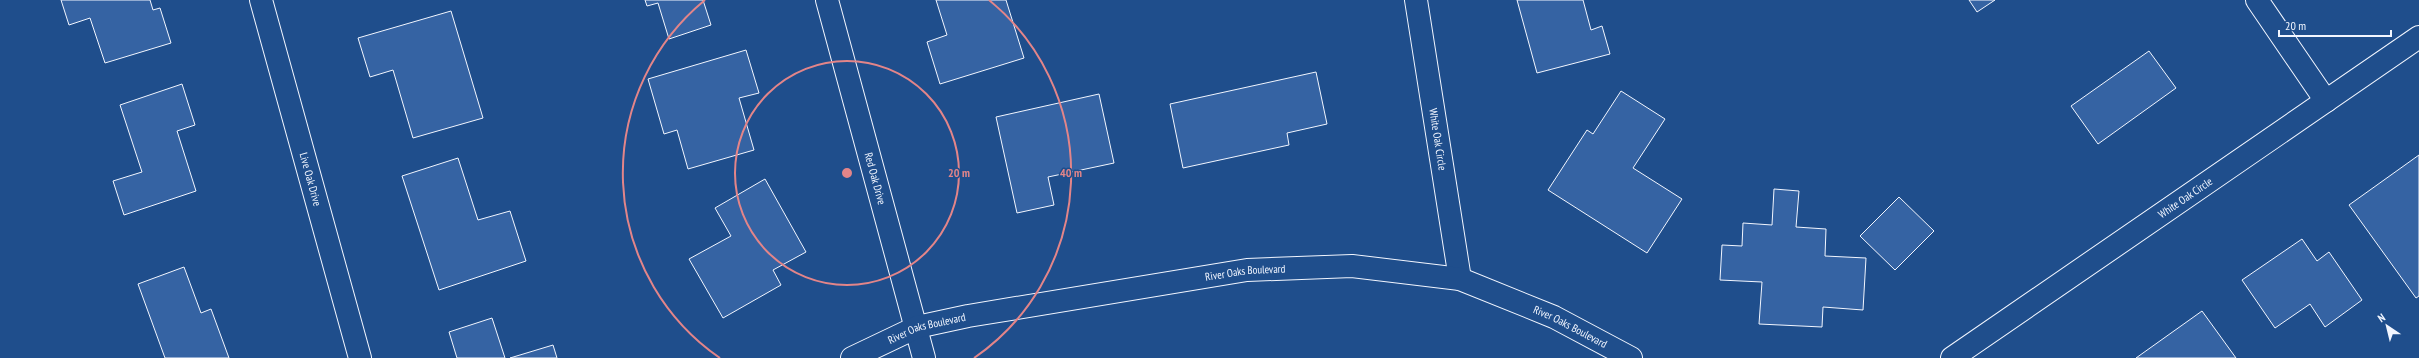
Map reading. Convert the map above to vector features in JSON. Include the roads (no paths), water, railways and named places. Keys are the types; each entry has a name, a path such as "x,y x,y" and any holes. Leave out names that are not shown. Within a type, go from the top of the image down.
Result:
{"street":[{"name":"Live Oak Drive","path":"262,0 360,358"},
{"name":"Red Oak Drive","path":"827,0 917,327 924,358"},
{"name":"White Oak Circle","path":"1416,0 1460,279"},
{"path":"2257,0 2326,101"},
{"name":"White Oak Circle","path":"1952,358 2419,37"},
{"name":"River Oaks Boulevard","path":"852,358 917,327 968,316 1247,270 1352,266 1460,279 1554,317 1632,358"}]}
